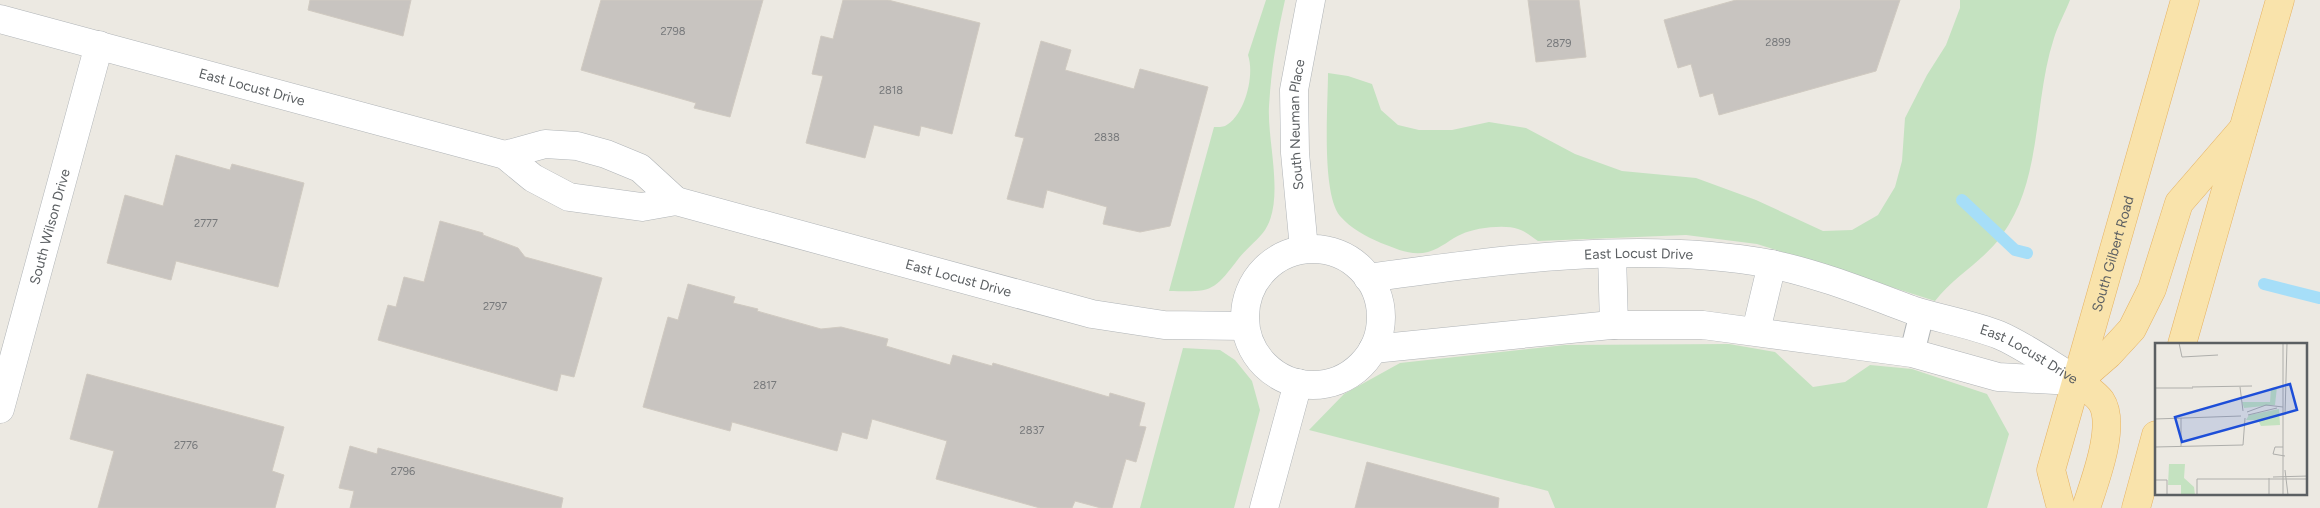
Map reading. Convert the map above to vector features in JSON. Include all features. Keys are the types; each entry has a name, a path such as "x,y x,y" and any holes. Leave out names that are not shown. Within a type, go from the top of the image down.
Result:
{"main road":[{"name":"South Gilbert Road","path":"2060,508 2051,470 2078,381 2185,0"},
{"path":"2182,343 2280,0"},
{"path":"2086,508 2101,456 2107,422 2102,402 2078,381 2110,354 2132,329 2152,289 2179,203 2243,129"},
{"path":"2136,508 2155,439"}],"street":[{"name":"South Neuman Place","path":"1304,249 1294,153 1294,90 1311,0"},
{"name":"East Locust Drive","path":"0,19 505,155 534,178 569,196 642,207 676,201 1092,314 1164,326 1246,326"},
{"name":"South Wilson Drive","path":"0,408 99,45"},
{"name":"East Locust Drive","path":"505,155 545,144 577,146 606,154 640,168 676,201"},
{"path":"1304,249 1323,250 1340,254 1356,264 1368,278 1377,294 1381,313 1380,331 1373,349 1360,366 1341,378 1320,384 1298,383 1279,375 1263,362 1251,346 1246,326 1246,304 1253,284 1266,268 1284,255 1304,249"},
{"path":"1612,254 1614,325"},
{"name":"East Locust Drive","path":"1368,278 1492,261 1612,254 1704,255 1772,264 1813,275 1922,313 2000,335 2078,381"},
{"path":"1756,331 1772,264"},
{"name":"East Locust Drive","path":"1373,349 1614,325 1702,325 1912,353 1998,378 2078,381"},
{"path":"1264,508 1298,383"}],"lane":[{"path":"1912,353 1922,313"}],"green space":[{"path":"1266,0 1285,0 1271,79 1269,106 1275,187 1271,217 1262,234 1217,284 1204,290 1169,291 1214,127 1224,126 1232,121 1238,114 1247,94 1250,73 1248,55"},
{"path":"1960,0 2070,0 2056,33 2047,63 2031,165 2015,213 2002,235 1987,253 1951,284 1935,301 1757,244 1686,235 1538,241 1518,229 1482,228 1458,236 1428,252 1416,253 1398,250 1359,232 1340,216 1334,204 1328,169 1328,73 1348,76 1372,84 1381,110 1398,125 1419,130 1452,130 1489,122 1526,128 1575,154 1622,171 1696,178 1756,200 1823,231 1852,230 1878,215 1895,187 1902,161 1905,118 1927,75 1946,45 1960,8"},
{"path":"1729,344 1775,352 1813,387 1845,382 1870,365 1912,369 1987,394 2009,434 1987,508 1555,508 1548,491 1309,430 1344,394 1400,363 1565,345"},
{"path":"1183,348 1220,350 1235,360 1252,381 1260,410 1234,508 1140,508"}],"building":[{"path":"310,0 411,0 403,36 308,10"},
{"path":"601,0 763,0 730,117 694,108 696,103 581,70"},
{"path":"843,0 888,0 980,23 952,134 921,126 919,136 874,125 865,158 806,143 823,76 812,74 821,36 833,39"},
{"path":"1528,0 1579,0 1586,57 1536,62"},
{"path":"1736,0 1900,0 1876,71 1719,115 1713,93 1700,97 1691,64 1678,68 1664,20"},
{"path":"1041,41 1071,50 1065,70 1134,89 1140,69 1208,87 1170,226 1140,232 1103,224 1107,207 1047,190 1043,208 1007,199 1024,138 1015,136"},
{"path":"176,155 230,170 232,164 304,183 278,287 176,261 171,280 107,263 125,195 163,206"},
{"path":"440,221 483,233 483,235 518,248 525,257 602,278 574,377 561,374 557,391 378,340 388,305 396,307 404,277 424,282"},
{"path":"688,284 735,297 733,303 821,329 841,327 888,339 886,346 950,365 953,355 992,366 993,363 1109,397 1110,393 1145,403 1139,426 1146,427 1136,462 1126,459 1112,508 1101,508 1075,501 1072,508 1040,508 936,479 947,441 872,419 867,439 842,432 837,451 732,422 730,431 643,407 668,317 678,320"},
{"path":"87,374 284,427 272,471 284,475 275,508 98,508 114,451 70,439"},
{"path":"350,446 377,454 378,448 563,498 561,508 350,508 354,491 339,488"},
{"path":"1367,462 1499,498 1498,508 1355,508"}],"waterway":[{"path":"1962,200 2015,250 2027,253"},
{"path":"2264,284 2319,298"}]}
